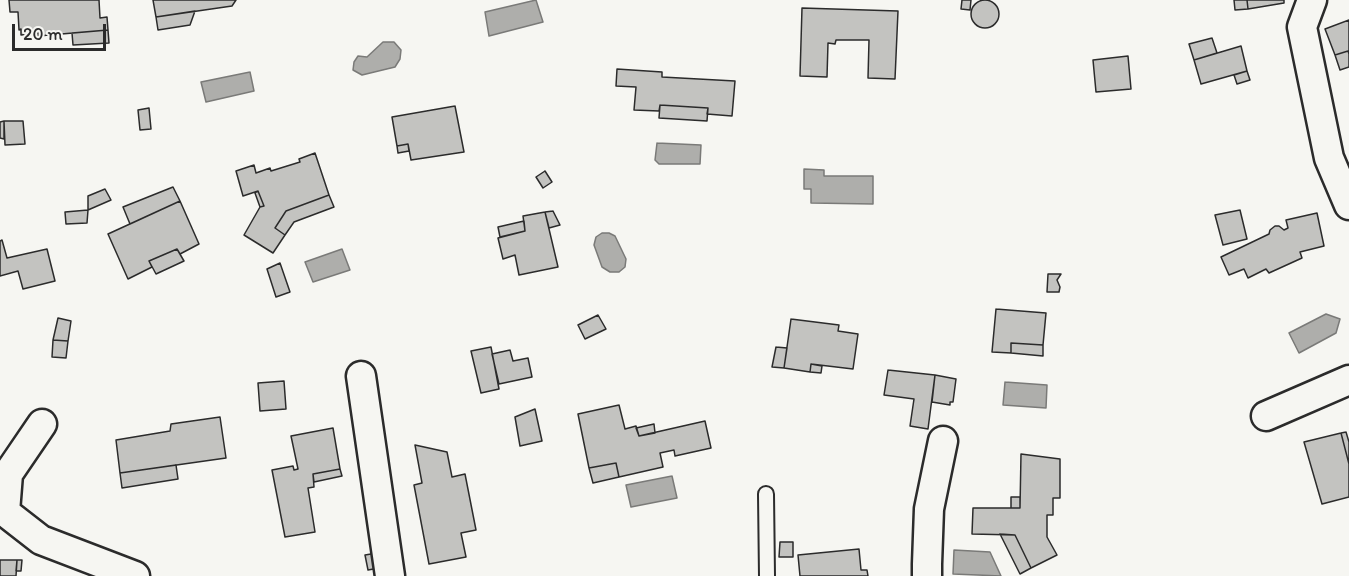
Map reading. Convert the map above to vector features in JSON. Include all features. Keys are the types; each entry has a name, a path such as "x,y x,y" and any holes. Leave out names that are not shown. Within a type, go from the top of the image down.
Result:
{"street":[{"path":"1312,0 1302,27 1329,158 1349,205"},
{"path":"361,376 390,576"},
{"path":"1266,416 1349,380"},
{"path":"42,424 8,474 4,512 41,540 135,576"},
{"path":"927,576 929,509 943,441"}],"lane":[{"path":"766,494 767,576"}],"shaded area":[{"path":"536,0 543,22 489,36 485,12"},
{"path":"383,42 394,42 401,50 400,59 395,67 362,75 353,70 358,56 367,57"},
{"path":"250,72 254,91 206,102 201,82"},
{"path":"657,143 701,145 700,164 659,164 655,160"},
{"path":"804,169 824,170 824,176 873,176 873,204 811,203 811,189 804,189"},
{"path":"602,233 615,236 626,259 625,267 619,272 610,272 602,267 594,245 596,237"},
{"path":"342,249 350,270 313,282 305,262"},
{"path":"1326,314 1340,319 1336,333 1299,353 1289,333"},
{"path":"1005,382 1047,385 1046,408 1003,405"},
{"path":"672,476 677,498 631,507 626,485"},
{"path":"954,550 990,552 1001,576 953,574"}],"building":[{"path":"9,0 99,0 100,18 107,17 108,30 38,36 38,33 21,35 18,12 10,12"},
{"path":"153,0 236,0 232,6 156,17"},
{"path":"962,0 971,0 970,10 961,9"},
{"path":"985,0 995,4 999,14 995,24 985,28 975,24 971,14 975,4"},
{"path":"1234,0 1247,0 1248,9 1235,10"},
{"path":"1247,0 1284,0 1284,3 1248,9"},
{"path":"802,8 898,11 895,79 868,78 869,40 836,40 835,44 828,43 827,77 800,76"},
{"path":"195,11 190,25 158,30 156,17"},
{"path":"1349,20 1349,54 1348,51 1335,55 1325,29"},
{"path":"108,30 109,43 73,45 72,33"},
{"path":"1212,38 1217,53 1194,60 1189,44"},
{"path":"1241,46 1247,71 1201,84 1194,60"},
{"path":"1348,51 1349,67 1340,70 1335,55"},
{"path":"1128,56 1131,89 1096,92 1093,60"},
{"path":"617,69 662,72 662,77 735,81 732,116 707,114 708,108 660,105 659,111 634,110 636,87 616,86"},
{"path":"1247,71 1250,80 1237,84 1234,75"},
{"path":"660,105 708,108 707,121 659,118"},
{"path":"455,106 464,152 411,160 408,144 397,146 392,117"},
{"path":"149,108 151,129 140,130 138,110"},
{"path":"4,121 4,139 0,138 0,122"},
{"path":"4,121 23,121 25,144 5,145"},
{"path":"408,144 409,151 398,153 397,146"},
{"path":"315,153 329,195 286,211 275,228 285,235 273,253 244,235 260,207 264,206 258,191 243,196 236,171 254,165 256,173 270,168 271,171 300,162 299,159"},
{"path":"545,171 552,182 543,188 536,177"},
{"path":"173,187 180,201 130,224 123,207"},
{"path":"105,189 111,200 88,210 88,196"},
{"path":"258,191 264,206 260,207 255,193"},
{"path":"329,195 334,207 294,222 285,235 275,228 286,211"},
{"path":"180,201 199,244 180,254 177,249 149,261 152,267 128,279 108,234"},
{"path":"88,210 87,223 66,224 65,212"},
{"path":"1240,210 1247,239 1223,245 1215,215"},
{"path":"553,211 560,225 549,228 545,212"},
{"path":"545,212 558,267 519,275 515,255 503,259 498,238 525,231 523,216"},
{"path":"1317,213 1324,246 1300,252 1302,258 1269,273 1266,269 1248,278 1244,269 1229,275 1221,257 1269,234 1275,226 1284,230 1288,228 1286,220"},
{"path":"524,221 525,231 500,237 498,227"},
{"path":"2,240 7,258 47,249 55,281 23,289 18,271 0,276 0,241"},
{"path":"177,249 184,261 156,274 149,261"},
{"path":"280,263 290,292 276,297 267,269"},
{"path":"1048,274 1061,274 1057,280 1060,287 1059,292 1047,292"},
{"path":"996,309 1046,313 1043,345 1011,343 1011,353 992,352"},
{"path":"598,315 606,329 585,339 578,325"},
{"path":"58,318 71,321 68,341 53,340"},
{"path":"791,319 839,325 838,331 858,334 853,369 811,364 810,372 784,368"},
{"path":"53,340 68,341 66,358 52,357"},
{"path":"1011,343 1043,345 1043,356 1011,353"},
{"path":"491,347 499,389 481,393 471,351"},
{"path":"776,347 787,348 784,368 772,367"},
{"path":"510,350 513,361 528,358 532,377 499,384 492,354"},
{"path":"811,364 822,366 821,373 810,372"},
{"path":"888,370 935,375 928,429 910,426 914,399 884,395"},
{"path":"935,375 956,379 953,402 950,402 950,405 932,402"},
{"path":"284,381 286,409 260,411 258,383"},
{"path":"619,405 625,429 636,426 639,436 705,421 711,448 675,456 674,450 660,453 663,467 619,477 616,463 589,468 578,414"},
{"path":"535,409 542,441 520,446 515,417"},
{"path":"220,417 226,458 120,473 116,440 170,431 171,424"},
{"path":"654,424 655,433 639,436 636,428"},
{"path":"333,428 340,469 313,474 314,487 308,488 315,532 285,537 272,470 293,466 294,470 298,469 291,436"},
{"path":"1346,432 1349,442 1349,464 1341,433"},
{"path":"1341,433 1349,464 1349,497 1322,504 1304,442"},
{"path":"415,445 447,452 452,477 465,474 476,530 461,533 466,557 429,564 414,485 422,483"},
{"path":"1021,454 1060,459 1060,498 1053,498 1053,515 1047,515 1047,537 1057,555 1031,568 1015,535 972,534 973,508 1020,508"},
{"path":"616,463 619,477 593,483 589,468"},
{"path":"176,465 178,479 122,488 120,473"},
{"path":"340,469 342,476 314,482 313,474"},
{"path":"1011,497 1020,497 1020,508 1011,508"},
{"path":"1000,534 1015,535 1031,568 1020,574"},
{"path":"780,542 793,542 793,557 779,557"},
{"path":"859,549 861,570 867,570 868,576 800,576 798,555"},
{"path":"377,553 379,568 368,570 365,555"},
{"path":"0,560 17,560 16,576 0,576"},
{"path":"17,560 22,560 21,571 16,571"}]}
